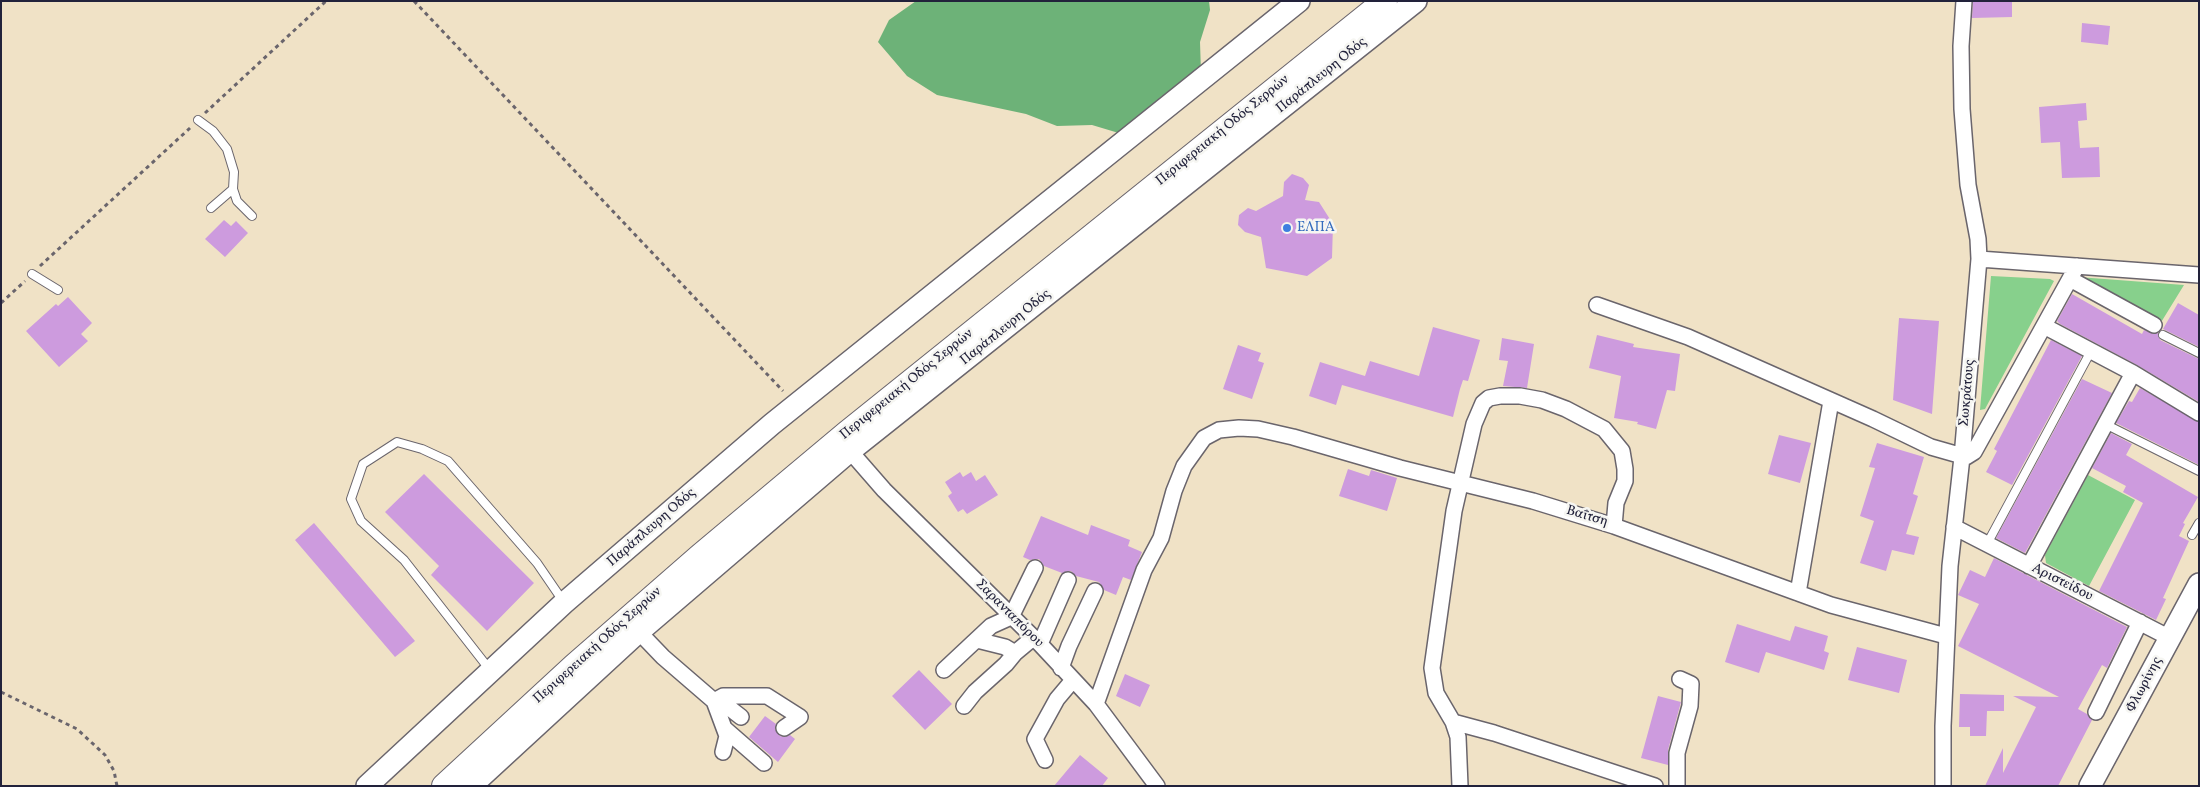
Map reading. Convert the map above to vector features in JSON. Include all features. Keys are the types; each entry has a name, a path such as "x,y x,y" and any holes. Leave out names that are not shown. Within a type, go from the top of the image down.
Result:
{"main road":[{"name":"Περιφερειακή Οδός Σερρών","path":"444,786 596,646 832,445 1385,1"}],"street":[{"name":"Παράπλευρη Οδός","path":"367,786 564,602 796,405 1299,1"},
{"name":"Παράπλευρη Οδός","path":"471,786 639,632 850,452 1416,1"},
{"name":"Σωκράτους","path":"1944,786 1946,636 1950,566 1962,457 1979,259 1978,239 1968,185 1962,108 1961,46 1964,1"},
{"path":"1979,259 2074,272 2199,275"},
{"path":"1597,305 1688,337 1931,447 1962,457 1971,455 1974,452 2074,272"},
{"path":"2074,272 2158,330"},
{"path":"2044,326 2133,373 2199,413"},
{"path":"2029,566 2133,373"},
{"path":"1460,786 1458,742 1453,722 1436,693 1432,668 1450,533 1460,482 1474,424 1484,403 1489,398 1500,396 1520,396 1542,400 1566,409 1604,429 1622,451 1625,469 1625,481 1616,503 1614,526"},
{"path":"1798,593 1831,401"},
{"name":"Βαΐτση","path":"1096,704 1144,570 1160,538 1174,491 1184,466 1204,438 1220,430 1258,429 1400,468 1460,482 1614,526 1831,604 1946,636"},
{"name":"Σαρανταπόρου","path":"850,452 884,490 1036,641 1096,704 1157,786"},
{"name":"Αριστείδου","path":"1954,528 2170,638"},
{"path":"944,670 991,626 1012,617 1035,568"},
{"path":"964,706 1015,653 1036,641 1068,580"},
{"name":"Φλωρίνης","path":"2090,786 2199,584"},
{"path":"1061,668 1069,646 1095,591"},
{"path":"2096,712 2140,622"},
{"path":"639,632 663,657 716,700 741,717"},
{"path":"977,640 1005,647 1015,653"},
{"path":"1677,786 1677,753 1690,706 1692,684 1680,679"},
{"path":"1045,760 1035,739 1057,699 1073,680"},
{"path":"716,700 723,696 767,696 800,717 784,728"},
{"path":"716,700 727,736 723,752"},
{"path":"1453,722 1494,733 1655,786"},
{"path":"725,729 764,763"}],"lane":[{"path":"198,120 212,131 226,149 234,172 233,189 237,200 252,216"},
{"path":"211,208 233,189"},
{"path":"32,274 58,290"},
{"path":"2158,330 2199,354"},
{"path":"1987,544 2091,351"},
{"path":"2106,424 2199,471"},
{"path":"490,670 404,560 360,521 351,499 363,464 397,442 422,449 448,461 537,563 564,602"},
{"path":"2192,535 2199,523"}],"path":[{"path":"1,303 326,1"},
{"path":"414,1 796,405"},
{"path":"1,692 77,729 105,755 114,772 117,786"}],"green space":[{"path":"916,1 1209,1 1210,10 1200,42 1201,73 1122,134 1092,125 1057,126 1026,114 937,95 907,76 878,42 889,20"},
{"path":"1991,276 2050,279 2054,281 1985,409 1980,410"},
{"path":"2078,277 2184,285 2160,324"},
{"path":"2088,475 2135,500 2089,586 2046,563 2045,555"}],"building":[{"path":"1973,1 2012,1 2012,17 1972,18"},
{"path":"2082,23 2110,26 2108,45 2081,42"},
{"path":"2086,103 2087,120 2078,121 2080,148 2099,147 2100,177 2062,178 2060,142 2041,143 2039,107"},
{"name":"ΕΛΠΑ","path":"1292,174 1303,178 1309,185 1305,200 1319,202 1333,224 1332,258 1307,276 1266,268 1261,237 1245,232 1238,225 1239,215 1248,208 1256,211 1283,196 1284,182"},
{"path":"224,220 231,226 236,221 248,233 225,257 205,239"},
{"path":"2072,294 2142,334 2144,330 2154,334 2158,333 2160,340 2199,359 2199,402 2137,365 2060,324 2057,321"},
{"path":"68,297 92,323 81,334 88,341 59,367 26,331 56,304 58,306"},
{"path":"2178,303 2199,315 2199,347 2163,329"},
{"path":"1899,318 1939,321 1932,414 1893,400"},
{"path":"1433,327 1480,340 1468,381 1463,380 1453,417 1342,385 1336,405 1309,396 1320,362 1365,376 1370,361 1419,376"},
{"path":"1597,335 1634,344 1633,347 1680,354 1675,391 1667,390 1656,429 1637,424 1638,422 1614,418 1621,376 1589,368"},
{"path":"1502,338 1534,344 1527,388 1503,386 1508,361 1499,360"},
{"path":"2051,340 2082,356 2012,485 1986,472 1997,451 1994,449"},
{"path":"1238,345 1261,353 1258,361 1264,363 1252,399 1223,389"},
{"path":"2082,379 2112,393 2025,553 1996,538"},
{"path":"2140,388 2199,422 2199,465 2116,423 2129,401 2132,402"},
{"path":"2111,433 2132,444 2126,455 2198,497 2183,523 2185,524 2179,536 2189,541 2163,598 2166,599 2156,620 2099,591 2143,503 2123,492 2126,486 2092,468"},
{"path":"1779,435 1811,443 1800,483 1768,474"},
{"path":"1877,443 1924,457 1913,494 1918,496 1906,534 1919,537 1914,555 1892,550 1886,571 1860,563 1874,521 1860,516 1875,468 1869,467"},
{"path":"1348,469 1369,476 1371,470 1397,478 1387,511 1339,496"},
{"path":"960,472 963,477 971,472 976,481 985,475 998,495 967,514 963,509 958,512 948,496 952,493 945,482"},
{"path":"424,474 534,583 487,631 431,575 439,566 385,512"},
{"path":"1041,516 1088,535 1091,525 1130,540 1128,546 1142,552 1131,580 1123,577 1116,595 1104,590 1099,582 1076,576 1071,571 1062,573 1044,566 1039,559 1030,560 1023,557"},
{"path":"314,523 415,641 395,657 295,540"},
{"path":"1994,558 2127,627 2107,668 2102,665 2078,709 2087,714 2092,720 2058,786 1985,786 2003,748 2003,773 2036,707 2013,696 2059,697 1958,646 1979,604 1958,595 1970,570 1985,577"},
{"path":"1737,624 1790,641 1795,626 1828,636 1824,651 1829,653 1824,670 1766,652 1759,673 1725,662"},
{"path":"1857,647 1907,660 1899,693 1848,680"},
{"path":"919,670 952,704 925,730 892,696"},
{"path":"1125,674 1150,685 1140,707 1116,696"},
{"path":"1960,694 2004,695 2004,711 1987,711 1986,736 1970,736 1970,727 1959,727"},
{"path":"1658,696 1681,702 1668,750 1668,765 1641,758"},
{"path":"765,716 776,724 775,729 780,736 790,735 795,739 778,762 749,737"},
{"path":"1080,755 1108,778 1102,786 1054,786"}],"place":[{"name":"ΕΛΠΑ","path":"1287,228"}]}
